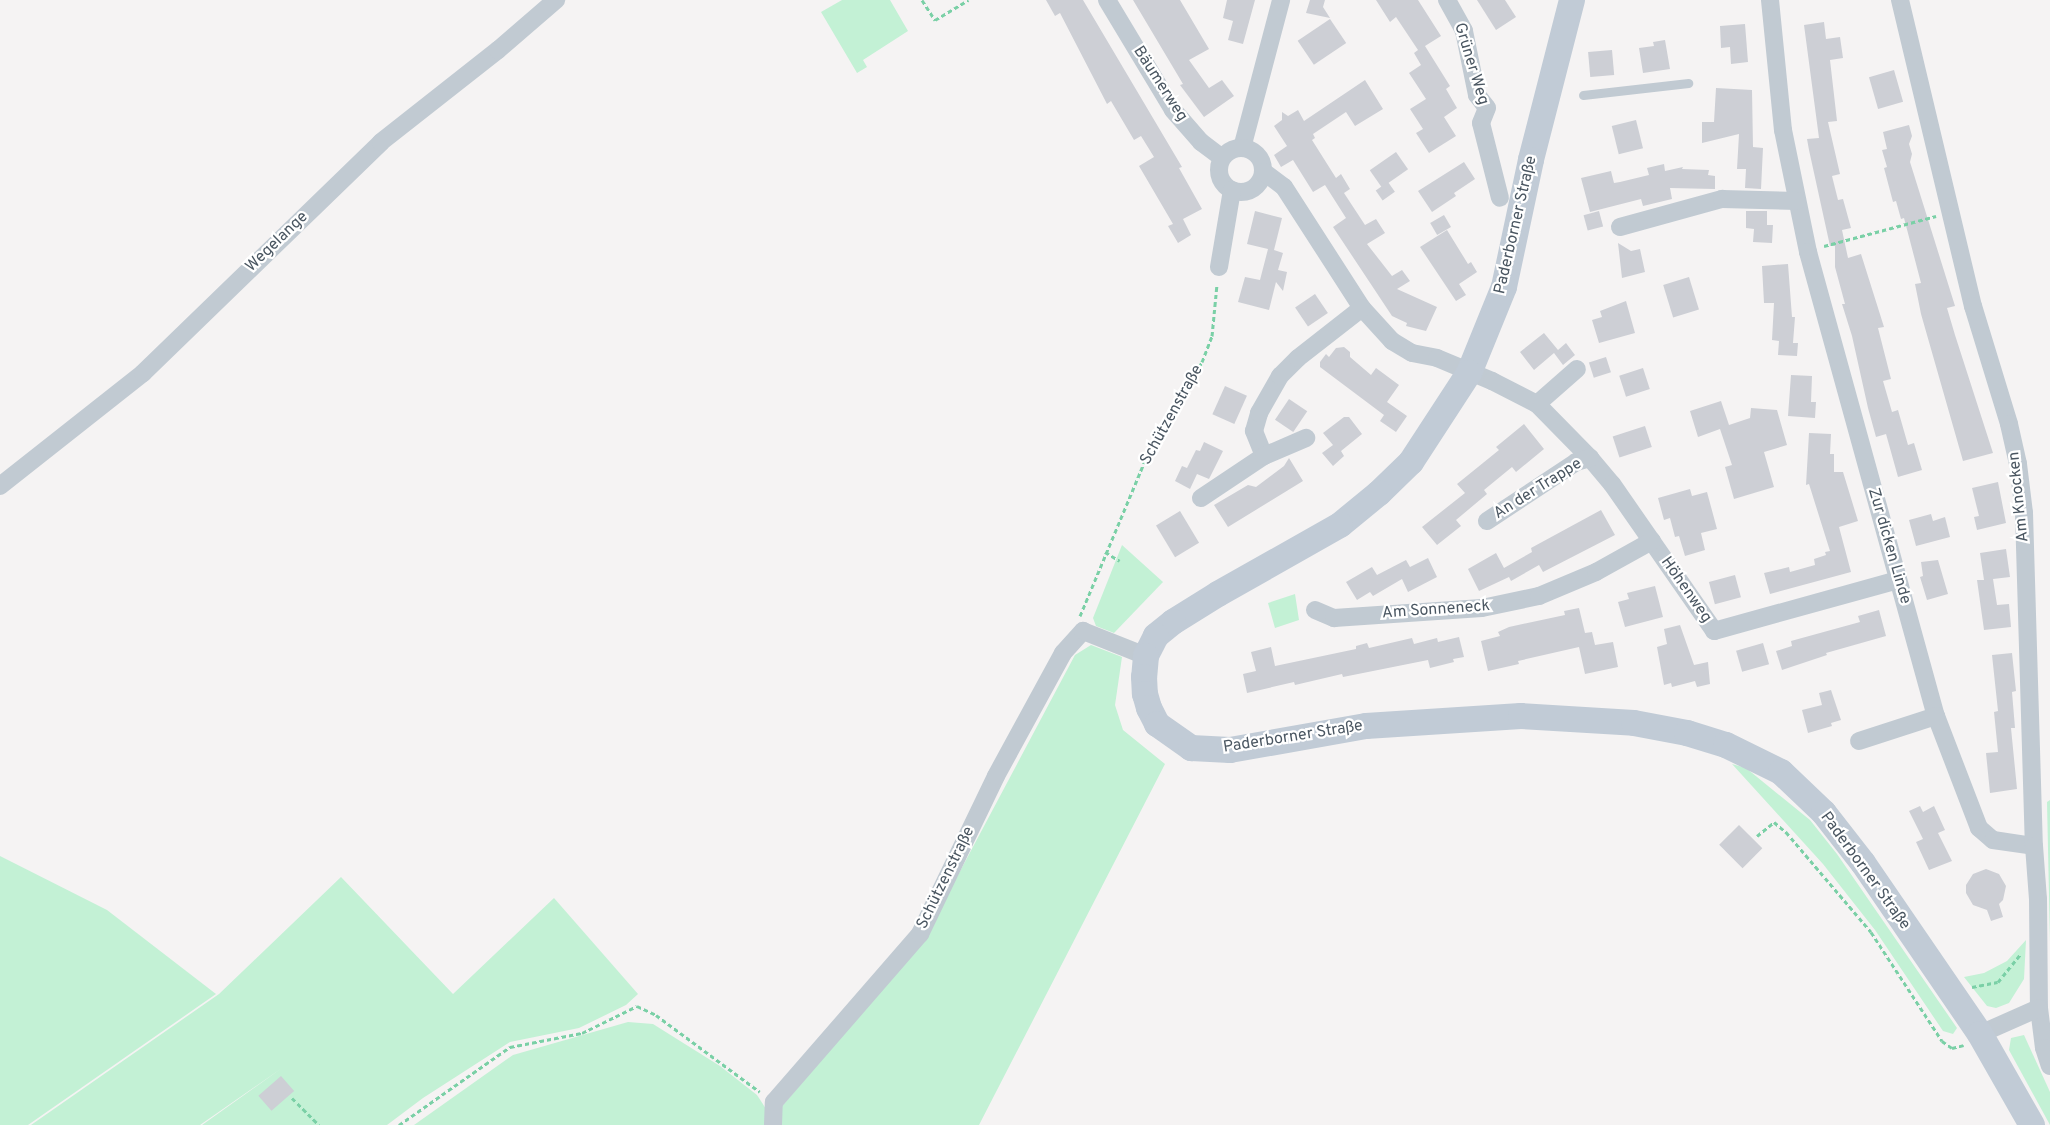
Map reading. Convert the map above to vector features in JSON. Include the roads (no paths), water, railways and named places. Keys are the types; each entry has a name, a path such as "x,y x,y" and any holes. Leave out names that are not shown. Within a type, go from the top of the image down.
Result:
{"main road":[{"name":"Paderborner Straße","path":"1572,0 1531,160 1504,287 1470,373 1411,462 1379,494 1340,525 1173,622 1156,636 1146,656 1145,694 1157,724 1191,748 1230,750 1366,726 1521,716 1634,723 1687,733 1726,745 1781,772 1824,813 1863,863 1980,1034 2032,1125"}],"street":[{"name":"Wegelange","path":"0,486 143,373 381,142 498,50 556,0"},
{"name":"Bäumerweg","path":"1107,0 1173,110 1200,142 1222,158"},
{"path":"1242,148 1281,0"},
{"name":"Grüner Weg","path":"1447,0 1464,31 1477,95 1486,108 1481,123 1500,198"},
{"name":"Zur dicken Linde","path":"1770,0 1783,130 1811,263 1936,716 1979,828 1993,840 2034,846"},
{"name":"Am Knocken","path":"1899,0 1973,306 2009,424 2024,513 2034,846 2038,899 2039,1008 2044,1048 2050,1066"},
{"path":"1264,172 1259,183 1249,190 1232,190 1224,183 1219,173 1222,158 1228,152 1242,148 1256,153 1264,172 1284,187 1362,308 1392,341 1412,353 1437,358 1470,373"},
{"path":"1219,267 1232,190"},
{"path":"1620,227 1722,199 1797,201"},
{"path":"1264,456 1254,431 1259,413 1280,376 1298,358 1362,308"},
{"path":"1537,404 1577,369"},
{"name":"Höhenweg","path":"1470,373 1537,404 1590,458 1612,484 1714,631 1898,580"},
{"path":"1201,498 1264,456 1306,438"},
{"name":"An der Trappe","path":"1487,521 1576,462 1590,458"},
{"name":"Am Sonneneck","path":"1315,609 1334,618 1482,608 1539,596 1596,572 1652,541"},
{"name":"Schützenstraße","path":"773,1125 774,1102 920,934 996,776 1063,653 1083,631 1146,656"},
{"path":"1859,741 1936,716"},
{"path":"1980,1034 2039,1008"}],"lane":[{"path":"1583,95 1688,83"}]}
